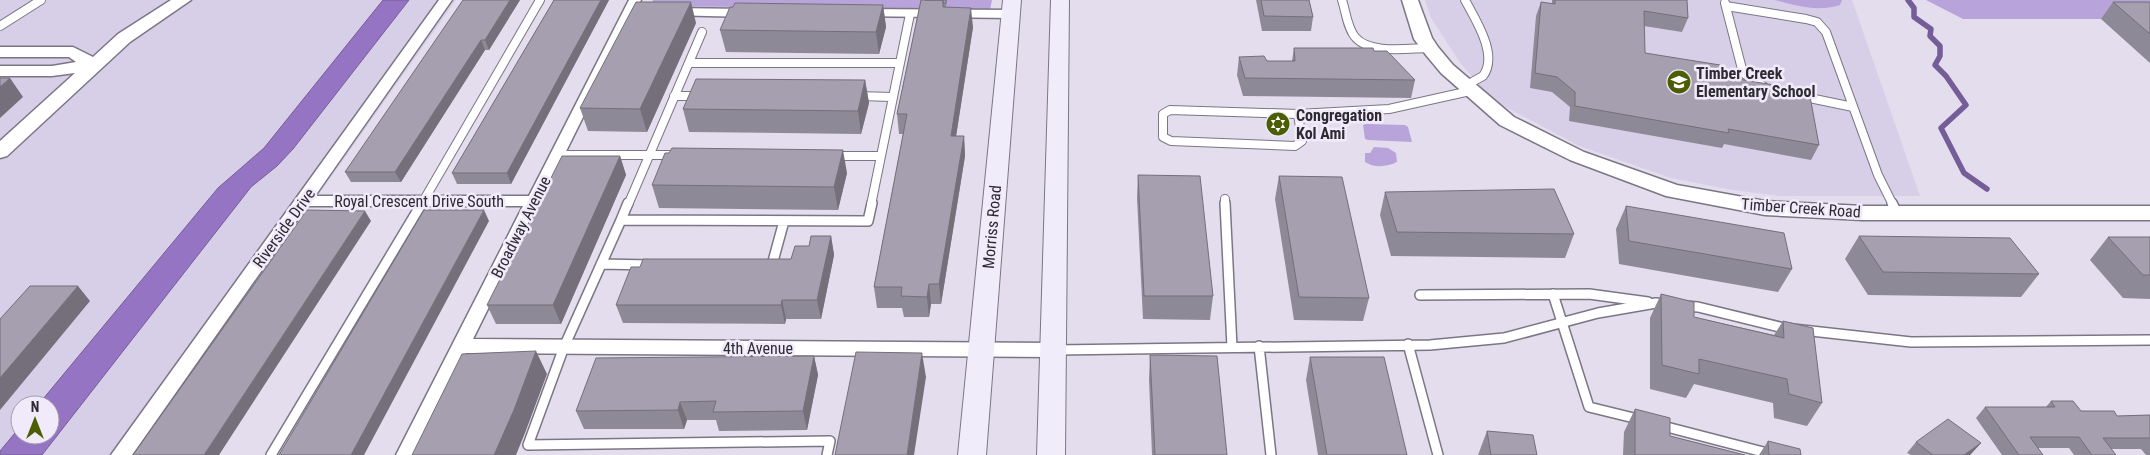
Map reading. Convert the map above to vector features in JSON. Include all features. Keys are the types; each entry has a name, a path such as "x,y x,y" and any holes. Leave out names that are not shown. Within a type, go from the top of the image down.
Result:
{"main road":[{"path":"1051,455 1056,120 1060,0"},
{"name":"Morriss Road","path":"972,455 1012,7"}],"street":[{"path":"0,152 92,65 124,38 184,0"},
{"name":"Riverside Drive","path":"121,455 446,0"},
{"name":"Timber Creek Road","path":"1410,0 1423,38 1430,48 1468,88 1507,121 1554,145 1598,164 1673,191 1765,208 1897,213 2150,213"},
{"path":"851,13 910,14 1012,7"},
{"path":"640,9 762,13"},
{"name":"Broadway Avenue","path":"406,455 557,155 640,9"},
{"path":"0,52 73,52 92,65"},
{"path":"0,71 52,71 92,65"},
{"name":"Royal Crescent Drive South","path":"303,201 534,201"},
{"name":"4th Avenue","path":"461,346 1054,350"}],"lane":[{"path":"0,26 41,0"},
{"path":"271,455 424,201 540,0"},
{"path":"1342,0 1350,28 1356,38 1366,45 1430,48"},
{"path":"1298,113 1302,142 1295,146 1171,142 1163,138 1163,114 1170,110 1298,113 1389,109 1468,88 1481,78 1487,70 1488,60 1486,48 1465,0"},
{"path":"1773,91 1756,83 1743,73 1725,3 1806,19 1822,25 1878,176 1897,213"},
{"path":"621,220 868,221 910,14"},
{"path":"702,32 564,347 526,450 830,441 827,455"},
{"path":"689,62 900,63"},
{"path":"1791,94 1853,107"},
{"path":"674,96 704,96"},
{"path":"843,96 893,96"},
{"path":"557,155 688,155"},
{"path":"823,156 881,156"},
{"path":"1225,199 1232,347"},
{"path":"753,265 772,265 784,221"},
{"path":"601,264 658,265"},
{"path":"1553,294 1560,323 1590,407 1775,455"},
{"path":"1420,295 1589,294 1698,307 1784,328 1911,342 2150,340"},
{"path":"1054,350 1430,345 1504,338 1598,313 1656,303"},
{"path":"1408,344 1438,455"},
{"path":"1259,346 1272,455"}],"shaded area":[{"path":"0,0 456,0 135,455 0,455"},
{"path":"383,0 409,0 293,149 277,166 251,187 60,432 60,395 46,395 218,188 264,148"},
{"path":"653,0 992,0 990,10 650,6"},
{"name":"Timber Creek Elementary School","path":"1425,0 1852,0 1920,196 1781,196 1733,190 1671,178 1579,146 1493,100 1461,64 1431,18"},
{"path":"1775,0 1842,0 1840,5 1815,8"},
{"path":"1926,0 2150,0 2150,19 1963,19"},
{"path":"1363,125 1405,125 1408,127 1412,142 1365,139"},
{"path":"1374,147 1388,148 1396,153 1397,162 1381,166 1365,162 1365,153 1370,153"},
{"path":"10,439 10,445 50,445 42,455 0,455 0,451"}],"building":[{"path":"463,0 510,0 485,40 481,40 395,172 345,172"},
{"path":"554,0 601,0 507,173 452,173"},
{"path":"921,0 943,0 943,7 971,8 951,136 964,136 939,284 929,284 927,297 901,296 902,287 874,287 907,114 897,114"},
{"path":"1261,0 1309,0 1313,17 1264,16"},
{"path":"1555,0 1687,0 1688,18 1644,11 1645,53 1720,65 1721,76 1809,91 1819,145 1728,129 1729,133 1575,106 1575,92 1557,77 1535,73 1541,2 1555,4"},
{"path":"636,2 691,2 640,109 580,108"},
{"path":"2113,2 2150,2 2150,34"},
{"path":"735,3 883,5 876,32 720,30 730,7 733,7"},
{"path":"1294,48 1373,48 1374,51 1387,51 1415,80 1245,78 1239,57 1264,56 1267,61 1295,61"},
{"path":"0,78 10,78 0,87"},
{"path":"696,79 865,80 858,111 683,109"},
{"path":"672,148 843,150 834,187 652,185 665,153 669,153"},
{"path":"562,156 620,156 553,305 487,305"},
{"path":"1138,175 1200,176 1213,296 1144,296"},
{"path":"1279,176 1342,177 1369,298 1299,297"},
{"path":"1554,189 1574,234 1397,232 1385,192"},
{"path":"1626,206 1784,233 1792,269 1629,241"},
{"path":"307,210 365,211 204,455 133,455"},
{"path":"424,210 484,210 351,455 279,455"},
{"path":"811,236 831,236 817,300 782,300 781,305 616,305 631,267 640,267 643,259 791,259 795,246 809,246"},
{"path":"1859,236 2010,238 2039,274 1883,272"},
{"path":"2108,237 2150,237 2150,275 2143,275"},
{"path":"30,286 78,286 0,378 0,319"},
{"path":"1661,294 1694,302 1694,317 1784,338 1783,321 1813,328 1822,403 1789,394 1787,379 1699,359 1699,374 1662,365"},
{"path":"536,351 514,410 494,455 412,455 462,354"},
{"path":"856,352 922,353 907,455 835,455"},
{"path":"1150,355 1217,356 1227,455 1155,455"},
{"path":"814,356 803,411 713,412 716,401 680,402 678,410 576,411 596,358"},
{"path":"1310,357 1384,357 1407,455 1327,455"},
{"path":"2051,401 2073,401 2081,411 2114,411 2117,416 2150,415 2150,438 2103,438 2116,455 2092,455 2079,437 2030,437 2043,455 2019,455 1985,407 2055,407"},
{"path":"1635,409 1670,418 1670,436 1745,455 1635,455"},
{"path":"1948,419 1981,443 1964,455 1933,455 1916,442"},
{"path":"1487,431 1533,435 1537,455 1491,455"},
{"path":"1768,441 1800,449 1801,455 1769,455"}],"waterway":[{"path":"1908,0 1914,8 1914,17 1931,29 1930,36 1940,46 1940,56 1935,65 1946,76 1966,105 1941,128 1964,173 1987,189"}],"place":[{"name":"Timber Creek Elementary School","path":"1679,82"},
{"name":"Congregation Kol Ami","path":"1278,124"}]}
